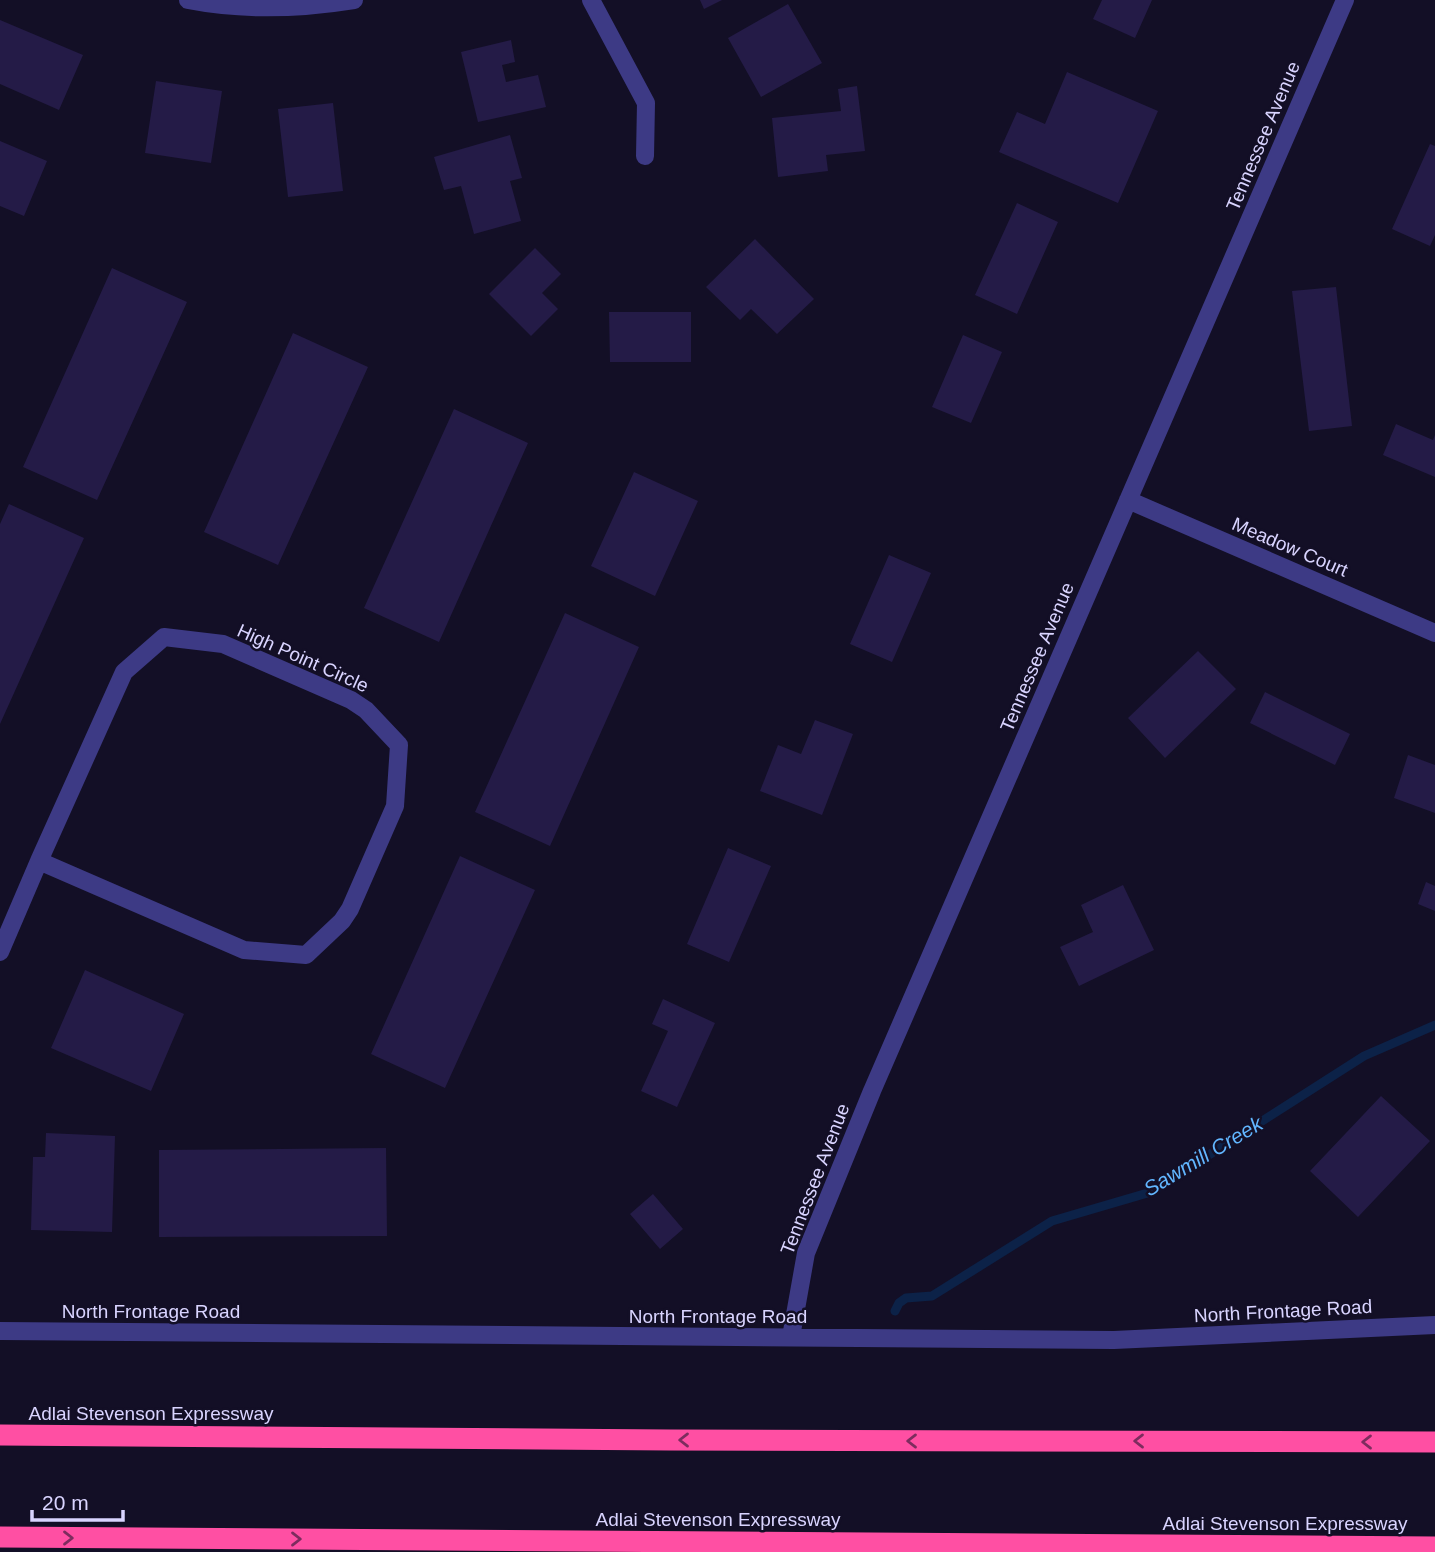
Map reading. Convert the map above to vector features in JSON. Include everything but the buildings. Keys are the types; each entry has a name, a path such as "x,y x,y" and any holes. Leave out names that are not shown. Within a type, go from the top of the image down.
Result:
{"highway":[{"name":"Adlai Stevenson Expressway","path":"0,1435 1435,1442"},
{"name":"Adlai Stevenson Expressway","path":"0,1537 1435,1547"}],"street":[{"path":"188,0 258,8 311,7 354,0"},
{"path":"591,0 646,103 645,156"},
{"name":"Tennessee Avenue","path":"791,1337 806,1253 872,1091 1345,0"},
{"name":"Meadow Court","path":"1128,500 1435,633"},
{"name":"High Point Circle","path":"0,952 39,861 124,672 164,637 223,644 351,700 366,710 399,745 395,806 350,909 342,921 306,955 244,950 39,861"},
{"name":"North Frontage Road","path":"0,1331 1114,1340 1435,1325"}],"waterway":[{"name":"Sawmill Creek","path":"895,1311 899,1303 906,1298 932,1296 1052,1221 1151,1192 1364,1056 1435,1025"}]}
